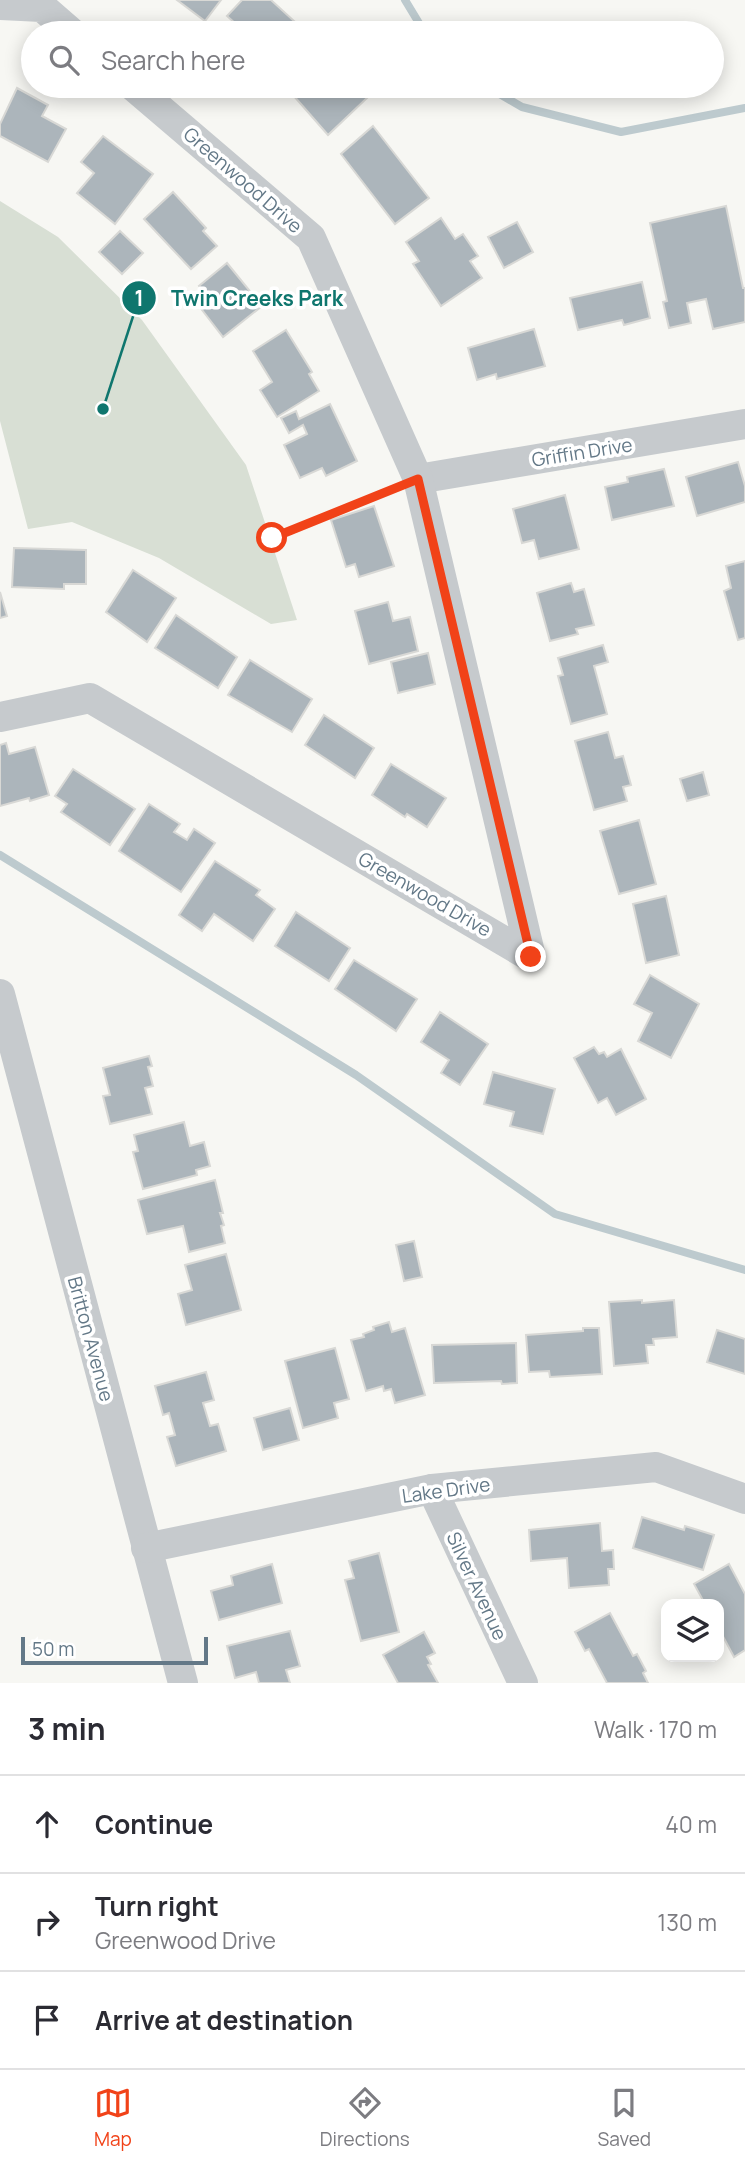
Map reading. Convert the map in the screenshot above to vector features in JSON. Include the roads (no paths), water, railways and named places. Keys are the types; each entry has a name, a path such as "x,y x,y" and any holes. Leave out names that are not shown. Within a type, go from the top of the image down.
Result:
{"street":[{"path":"0,5 42,8 58,21"},
{"name":"Greenwood Drive","path":"0,717 90,698 531,957 418,479 311,238 147,98"},
{"name":"Griffin Drive","path":"418,479 745,424"},
{"name":"Britton Avenue","path":"0,994 183,1683"},
{"name":"Lake Drive","path":"146,1548 432,1489 656,1467 745,1499"},
{"name":"Silver Avenue","path":"432,1489 523,1683"}],"waterway":[{"path":"405,0 418,21"},
{"path":"507,98 522,107 621,132 745,108"},
{"path":"0,855 356,1075 555,1214 745,1270"}],"place":[{"name":"Twin Creeks Park","path":"103,409"}]}
